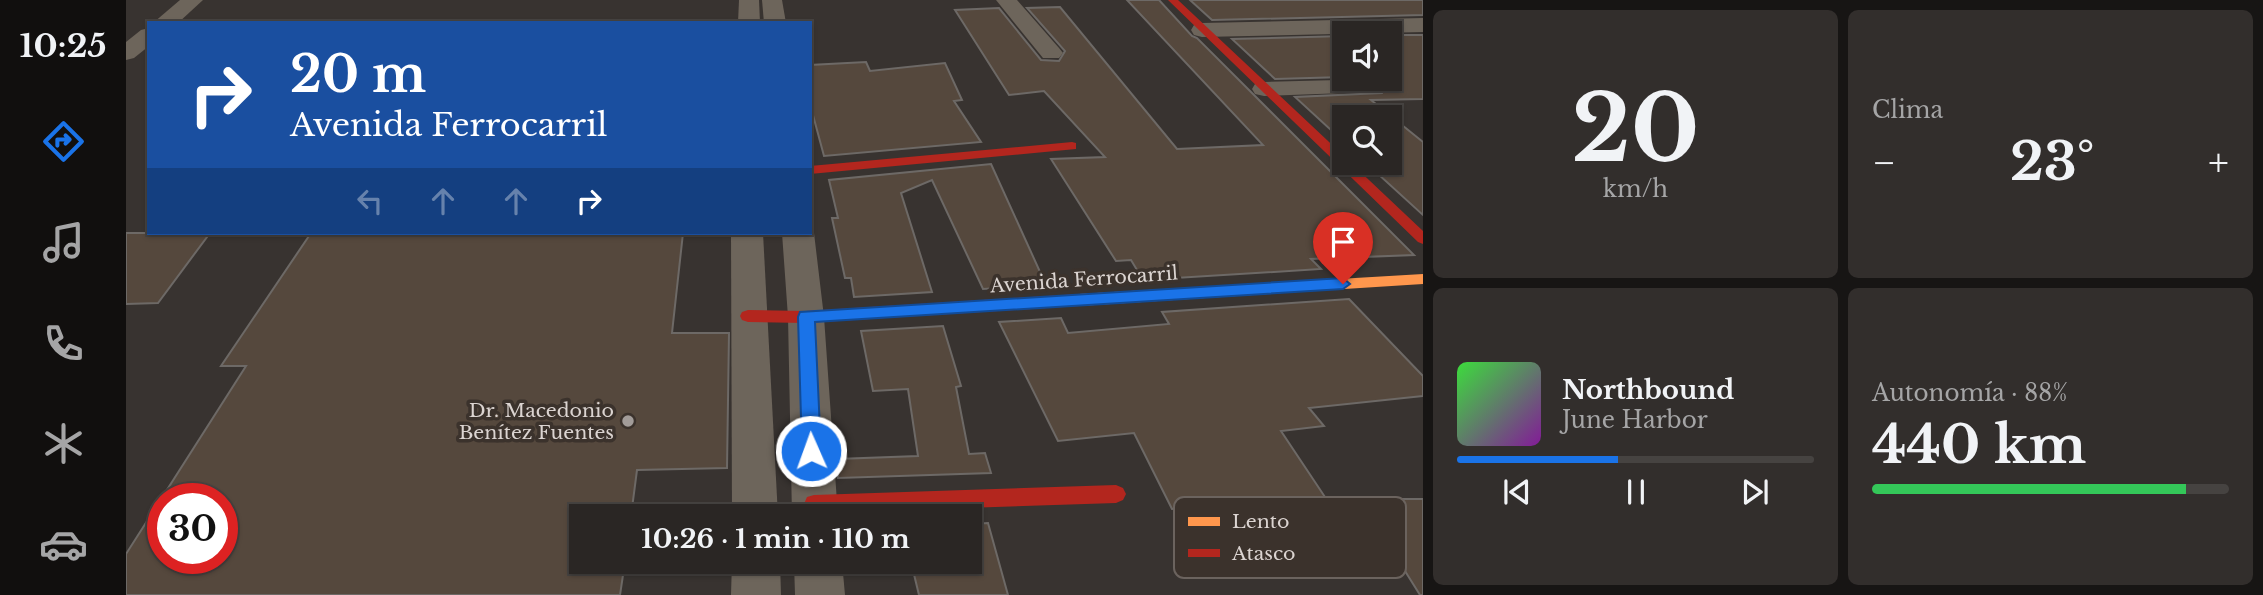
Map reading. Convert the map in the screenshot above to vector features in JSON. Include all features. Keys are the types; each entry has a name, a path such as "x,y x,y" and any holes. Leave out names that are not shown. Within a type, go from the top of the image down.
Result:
{"street":[{"path":"167,21 194,0"},
{"path":"749,0 749,21"},
{"path":"772,0 775,21"},
{"path":"1006,0 1051,53"},
{"path":"1173,0 1423,239"},
{"path":"1202,30 1423,25"},
{"path":"126,53 147,37"},
{"path":"126,66 147,65"},
{"path":"1264,89 1332,86"},
{"path":"812,170 1072,146"},
{"path":"747,235 755,504"},
{"path":"798,235 806,317 814,504"},
{"name":"Avenida Ferrocarril","path":"748,316 806,317 1423,279"},
{"path":"927,504 1116,494"},
{"path":"756,574 756,595"},
{"path":"819,574 820,595"}],"building":[{"path":"1127,0 1159,0 1192,36 1414,255 1311,259 1321,269 1143,280 1131,260 1116,261 1051,159 1105,157 1044,91 1009,95 955,10 999,8 1041,60 1059,61 1065,51 1027,8 1060,7 1177,149 1263,145"},
{"path":"1190,0 1423,0 1423,15 1212,20"},
{"path":"1402,35 1423,35 1423,99 1371,100 1377,105 1332,105 1332,131 1295,97 1402,91"},
{"path":"1332,36 1332,77 1275,79 1232,39"},
{"path":"866,62 870,71 945,63 962,100 954,101 981,142 824,156 812,111 812,65"},
{"path":"1402,125 1423,142 1423,215 1379,175 1402,175"},
{"path":"991,164 1046,285 983,289 932,180 901,193 932,292 854,297 851,278 845,278 832,218 838,218 829,180"},
{"path":"126,233 209,235 158,303 126,304"},
{"name":"Dr. Macedonio Benítez Fuentes","path":"310,235 683,235 672,333 729,333 727,468 637,470 633,504 569,504 569,574 623,574 620,595 126,595 126,554 147,521 147,574 238,574 238,483 171,483 246,366 221,366"},
{"path":"1349,299 1423,376 1423,396 1309,408 1324,426 1281,431 1325,497 1174,497 1172,509 1134,433 1058,441 999,322 1061,318 1068,333 1169,324 1162,312"},
{"path":"943,326 961,386 956,387 969,454 985,453 991,473 838,478 837,459 918,456 908,389 873,391 861,331"},
{"path":"1406,499 1423,499 1423,595 1420,595 1406,573"},
{"path":"982,523 988,523 1008,595 919,595 914,574 982,574"}],"traffic: slow":[{"path":"1079,300 1423,279"}],"traffic: jam":[{"path":"1173,0 1423,239"},
{"path":"812,170 1072,146"},
{"path":"748,316 806,317 1079,300"},
{"path":"814,504 1116,494"}],"place":[{"name":"Dr. Macedonio Benítez Fuentes","path":"628,421"}],"route":[{"path":"811,451 806,317 1343,284"}]}
